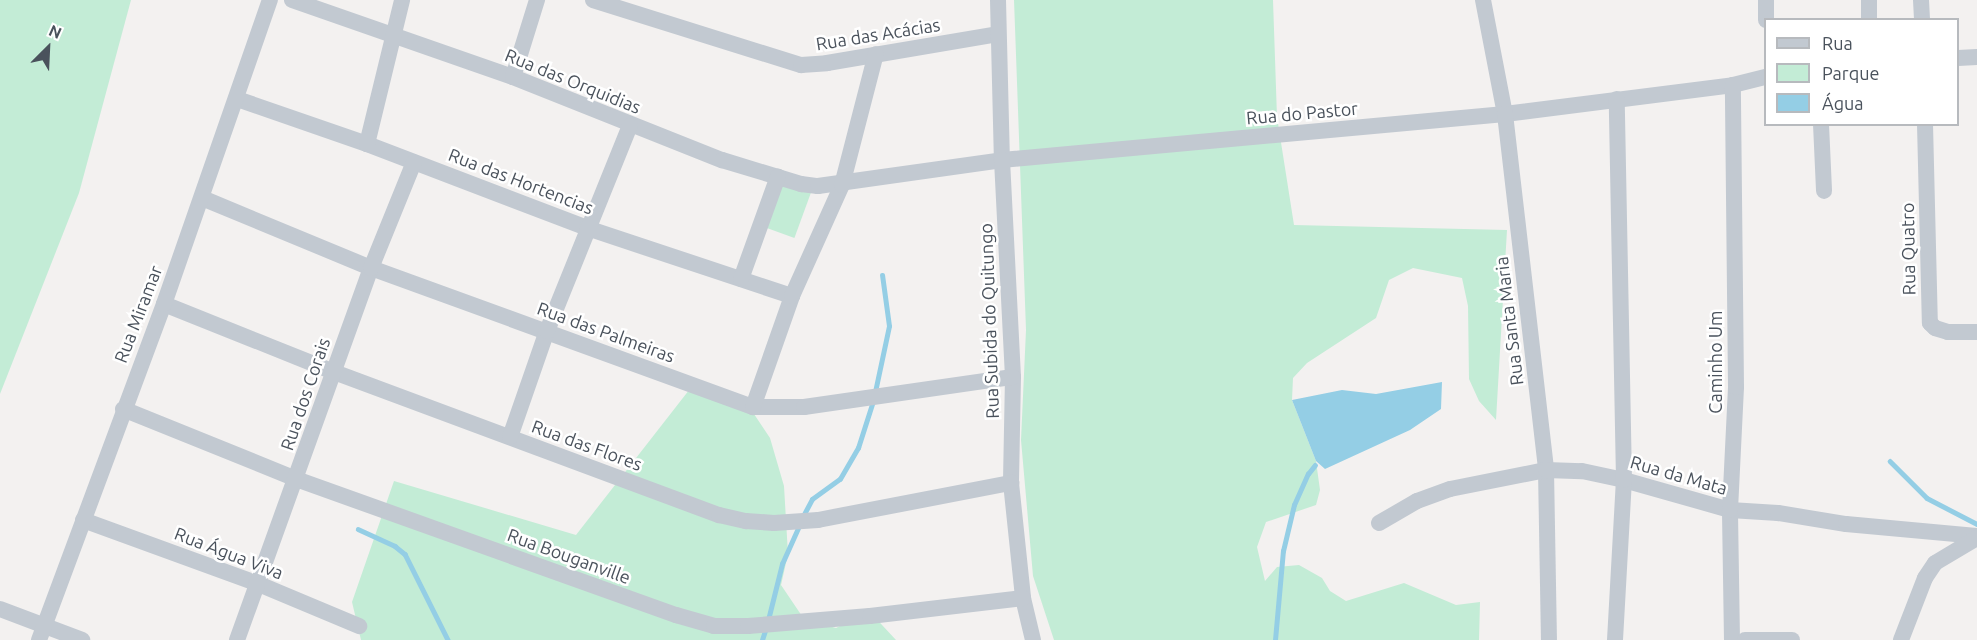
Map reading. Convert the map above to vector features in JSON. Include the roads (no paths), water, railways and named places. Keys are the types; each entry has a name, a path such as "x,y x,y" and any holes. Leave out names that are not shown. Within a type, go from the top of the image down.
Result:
{"street":[{"name":"Rua Miramar","path":"42,633 123,409 164,304 270,0"},
{"name":"Rua das Orquidias","path":"292,0 513,77 630,126 722,160 818,186 842,185"},
{"path":"367,144 402,0"},
{"path":"513,77 537,0"},
{"name":"Rua das Acácias","path":"593,0 801,65 998,34"},
{"name":"Rua Subida do Quitungo","path":"998,0 1002,160 1013,377 1011,483 1023,598 1033,640"},
{"path":"1483,0 1488,0"},
{"name":"Rua Santa Maria","path":"1483,0 1505,114 1546,470 1549,640"},
{"path":"1766,0 1766,18"},
{"path":"1869,0 1869,18"},
{"path":"1922,0 1922,18"},
{"path":"753,407 792,296 842,185 876,54"},
{"path":"1959,58 1977,57"},
{"name":"Rua do Pastor","path":"842,185 1002,160 1505,114 1733,85 1764,77"},
{"name":"Caminho Um","path":"1731,640 1730,510 1736,387 1733,85"},
{"name":"Rua das Hortencias","path":"237,99 367,144 587,228 792,296"},
{"path":"1616,640 1624,480 1617,99"},
{"path":"510,437 547,331 630,126"},
{"path":"1821,126 1824,191"},
{"name":"Rua Quatro","path":"1925,126 1930,323 1935,328 1947,332 1977,332"},
{"name":"Rua dos Corais","path":"237,640 371,268 414,162"},
{"path":"741,279 778,176"},
{"name":"Rua das Palmeiras","path":"202,198 371,268 753,407 804,407 1013,377"},
{"name":"Rua das Flores","path":"164,304 334,372 720,515 746,521 774,523 818,520 1011,483"},
{"name":"Rua Bouganville","path":"123,409 296,479 676,615 714,626 748,626 870,616 1023,598"},
{"name":"Rua da Mata","path":"1378,523 1417,501 1450,489 1546,470 1582,471 1624,480 1730,510 1778,513 1846,524 1977,537"},
{"name":"Rua Água Viva","path":"83,520 256,583 360,626"},
{"path":"1901,640 1925,578 1935,563 1977,537"},
{"path":"0,609 42,633 82,640"},
{"path":"1745,640 1792,640"}],"water":[{"path":"1442,382 1441,409 1410,430 1325,469 1316,461 1292,400 1342,390 1376,394"}],"waterway":[{"path":"875,392 889,326 882,275"},
{"path":"802,518 812,499 840,479 858,448 873,401"},
{"path":"1890,461 1927,498 1977,524"},
{"path":"1275,640 1283,551 1294,505 1308,474 1315,465"},
{"path":"768,620 782,564 799,526"},
{"path":"358,529 395,546 405,554 448,640"},
{"path":"762,640 766,628"}]}
